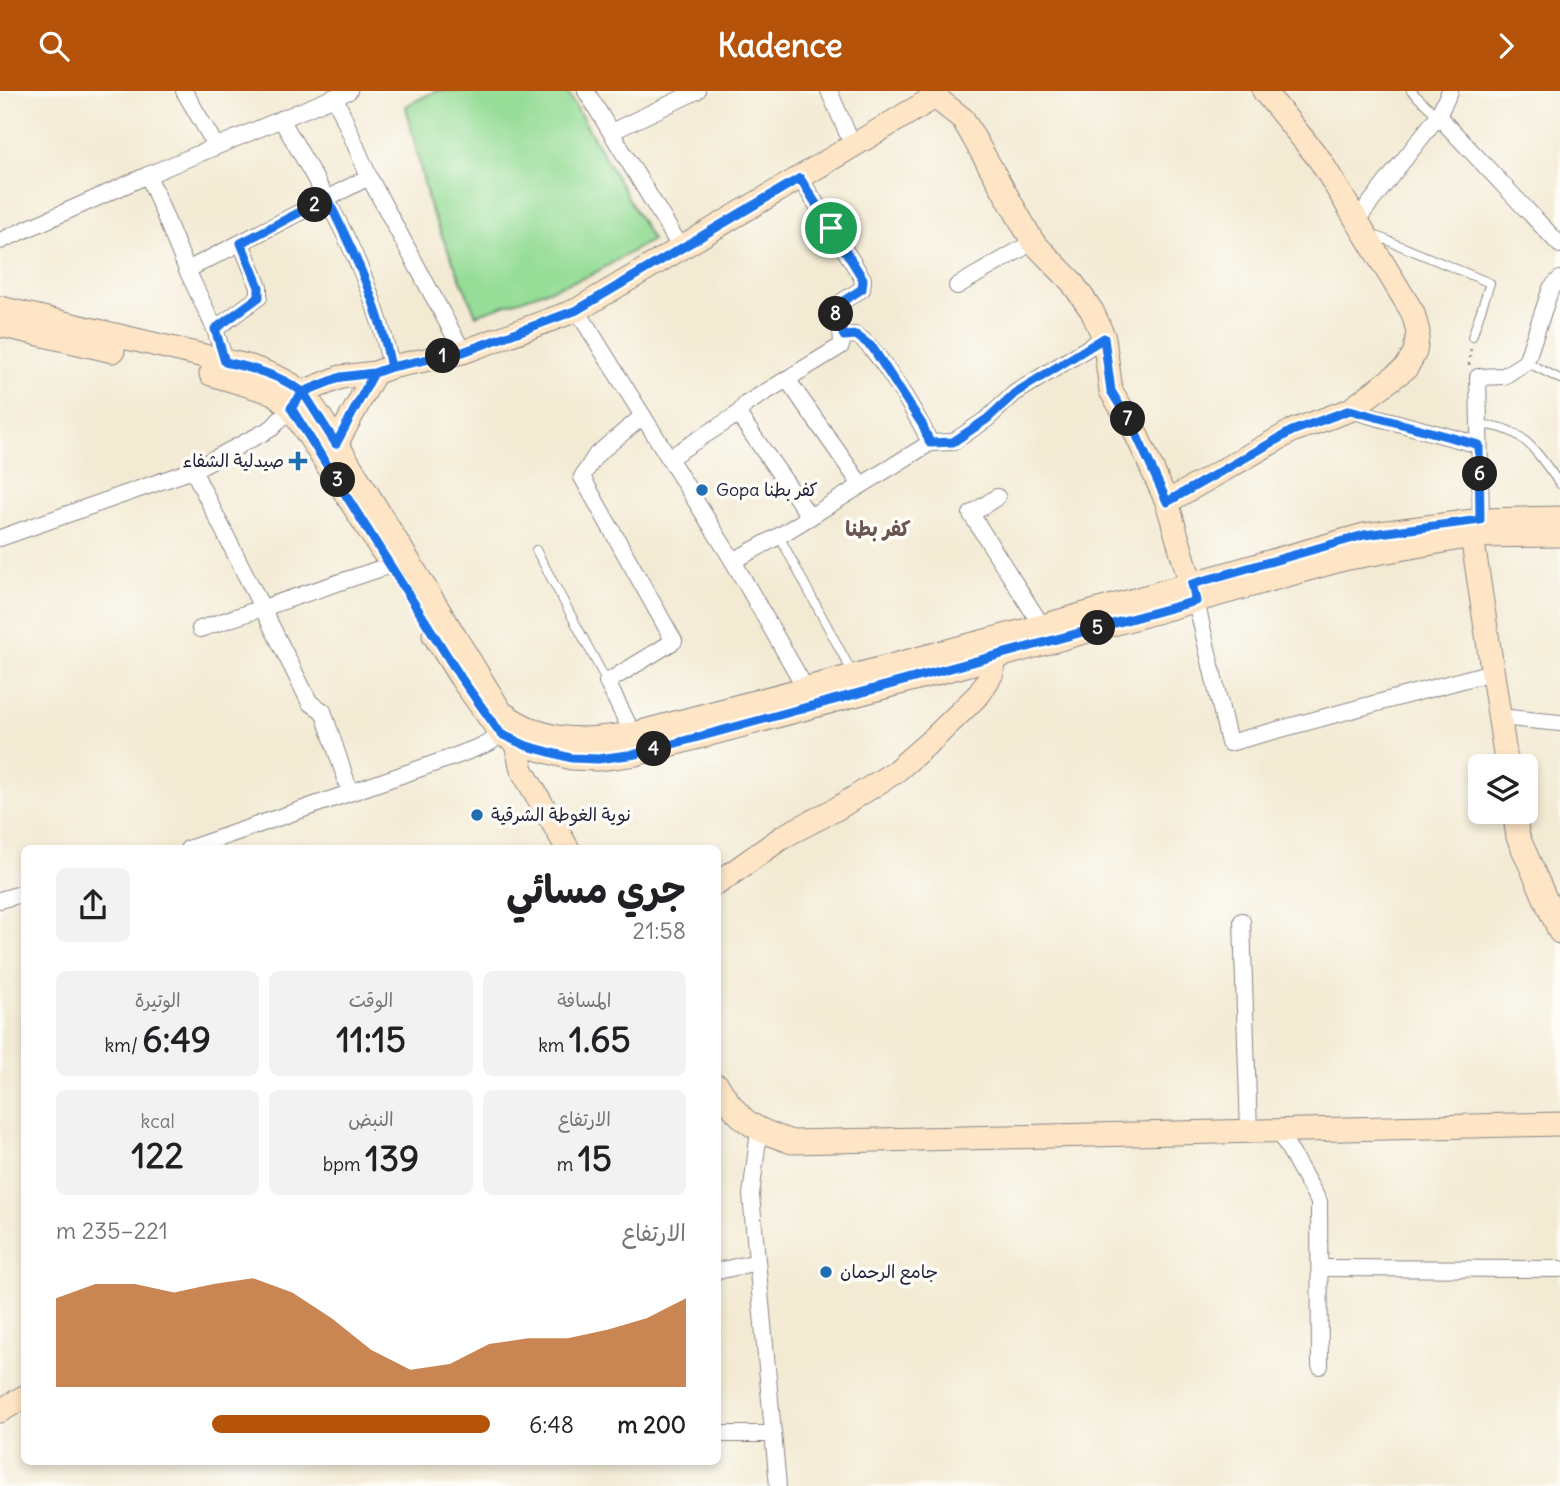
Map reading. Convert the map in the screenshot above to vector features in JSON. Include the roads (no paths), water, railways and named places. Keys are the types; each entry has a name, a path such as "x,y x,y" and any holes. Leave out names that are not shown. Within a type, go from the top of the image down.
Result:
{"street":[{"path":"184,91 216,146"},
{"path":"586,91 681,248"},
{"path":"611,132 697,91"},
{"path":"829,91 853,146"},
{"path":"1167,502 1292,431 1350,410 1406,368 1415,352 1419,332 1413,313 1320,160 1264,91"},
{"path":"1360,225 1438,116 1450,91"},
{"path":"0,241 148,175 342,94 369,177 463,352"},
{"path":"0,538 193,470 272,428 297,400 341,377 463,352 577,310 936,94 963,118 1033,242 1071,281 1092,311 1104,338 1111,391 1133,427 1167,502 1194,592 1229,743 1492,671"},
{"path":"1438,116 1560,245"},
{"path":"281,119 327,198 365,276 383,327 383,370 336,444"},
{"path":"148,175 187,270 215,329 225,362"},
{"path":"187,270 369,177"},
{"path":"668,458 738,414 746,404 841,346 844,336 836,316 837,305 862,289 863,279 800,178"},
{"path":"957,286 1033,242"},
{"path":"215,329 259,297 259,287 241,243"},
{"path":"1505,754 1492,671 1476,528 1478,377 1504,376 1526,362 1551,288 1560,279"},
{"path":"0,308 225,362 271,374 289,382 391,565 461,678 508,738 522,770 566,845"},
{"path":"577,310 733,561 806,689"},
{"path":"0,325 232,379 297,400 336,444 500,712 536,732 567,739 585,741 633,734 1042,626 1476,528 1560,518"},
{"path":"844,336 856,335 872,347 922,424 930,443"},
{"path":"733,561 779,536 930,443 953,442 987,419 1015,393 1104,338"},
{"path":"787,379 861,485"},
{"path":"1350,410 1479,445"},
{"path":"738,414 810,516"},
{"path":"633,734 607,681 674,641 582,477 596,455 643,416"},
{"path":"193,470 310,703 323,711 350,792"},
{"path":"997,497 971,514 1042,626"},
{"path":"1476,528 1560,535"},
{"path":"200,629 391,565"},
{"path":"202,845 508,738 548,754 571,758 598,759 636,754 996,657 1194,592"},
{"path":"721,881 785,836 838,808 895,772 980,693 992,673 996,657"},
{"path":"1499,717 1560,723"},
{"path":"1516,824 1518,837 1560,932"},
{"path":"0,900 21,894"},
{"path":"1242,921 1249,1131"},
{"path":"721,1091 734,1113 759,1131 792,1142 1560,1124"},
{"path":"759,1131 751,1195 778,1486"},
{"path":"1279,1131 1320,1202 1321,1366"},
{"path":"721,1270 757,1262"},
{"path":"1320,1268 1560,1269"},
{"path":"0,1411 21,1399"},
{"path":"721,1434 773,1434"}],"lane":[{"path":"1411,91 1438,116"},
{"path":"1360,225 1490,283 1472,337"},
{"path":"1526,362 1560,379"},
{"path":"1479,425 1498,425 1528,441 1560,484"},
{"path":"779,536 855,676"},
{"path":"536,551 607,681"}],"place":[{"name":"صيدلية الشفاء","path":"298,461"},
{"name":"Gopa كفر بطنا","path":"702,490"},
{"name":"نوية الغوطة الشرقية","path":"477,815"},
{"name":"جامع الرحمان","path":"826,1272"}],"district":[{"name":"كفر بطنا","path":"878,529"}]}
